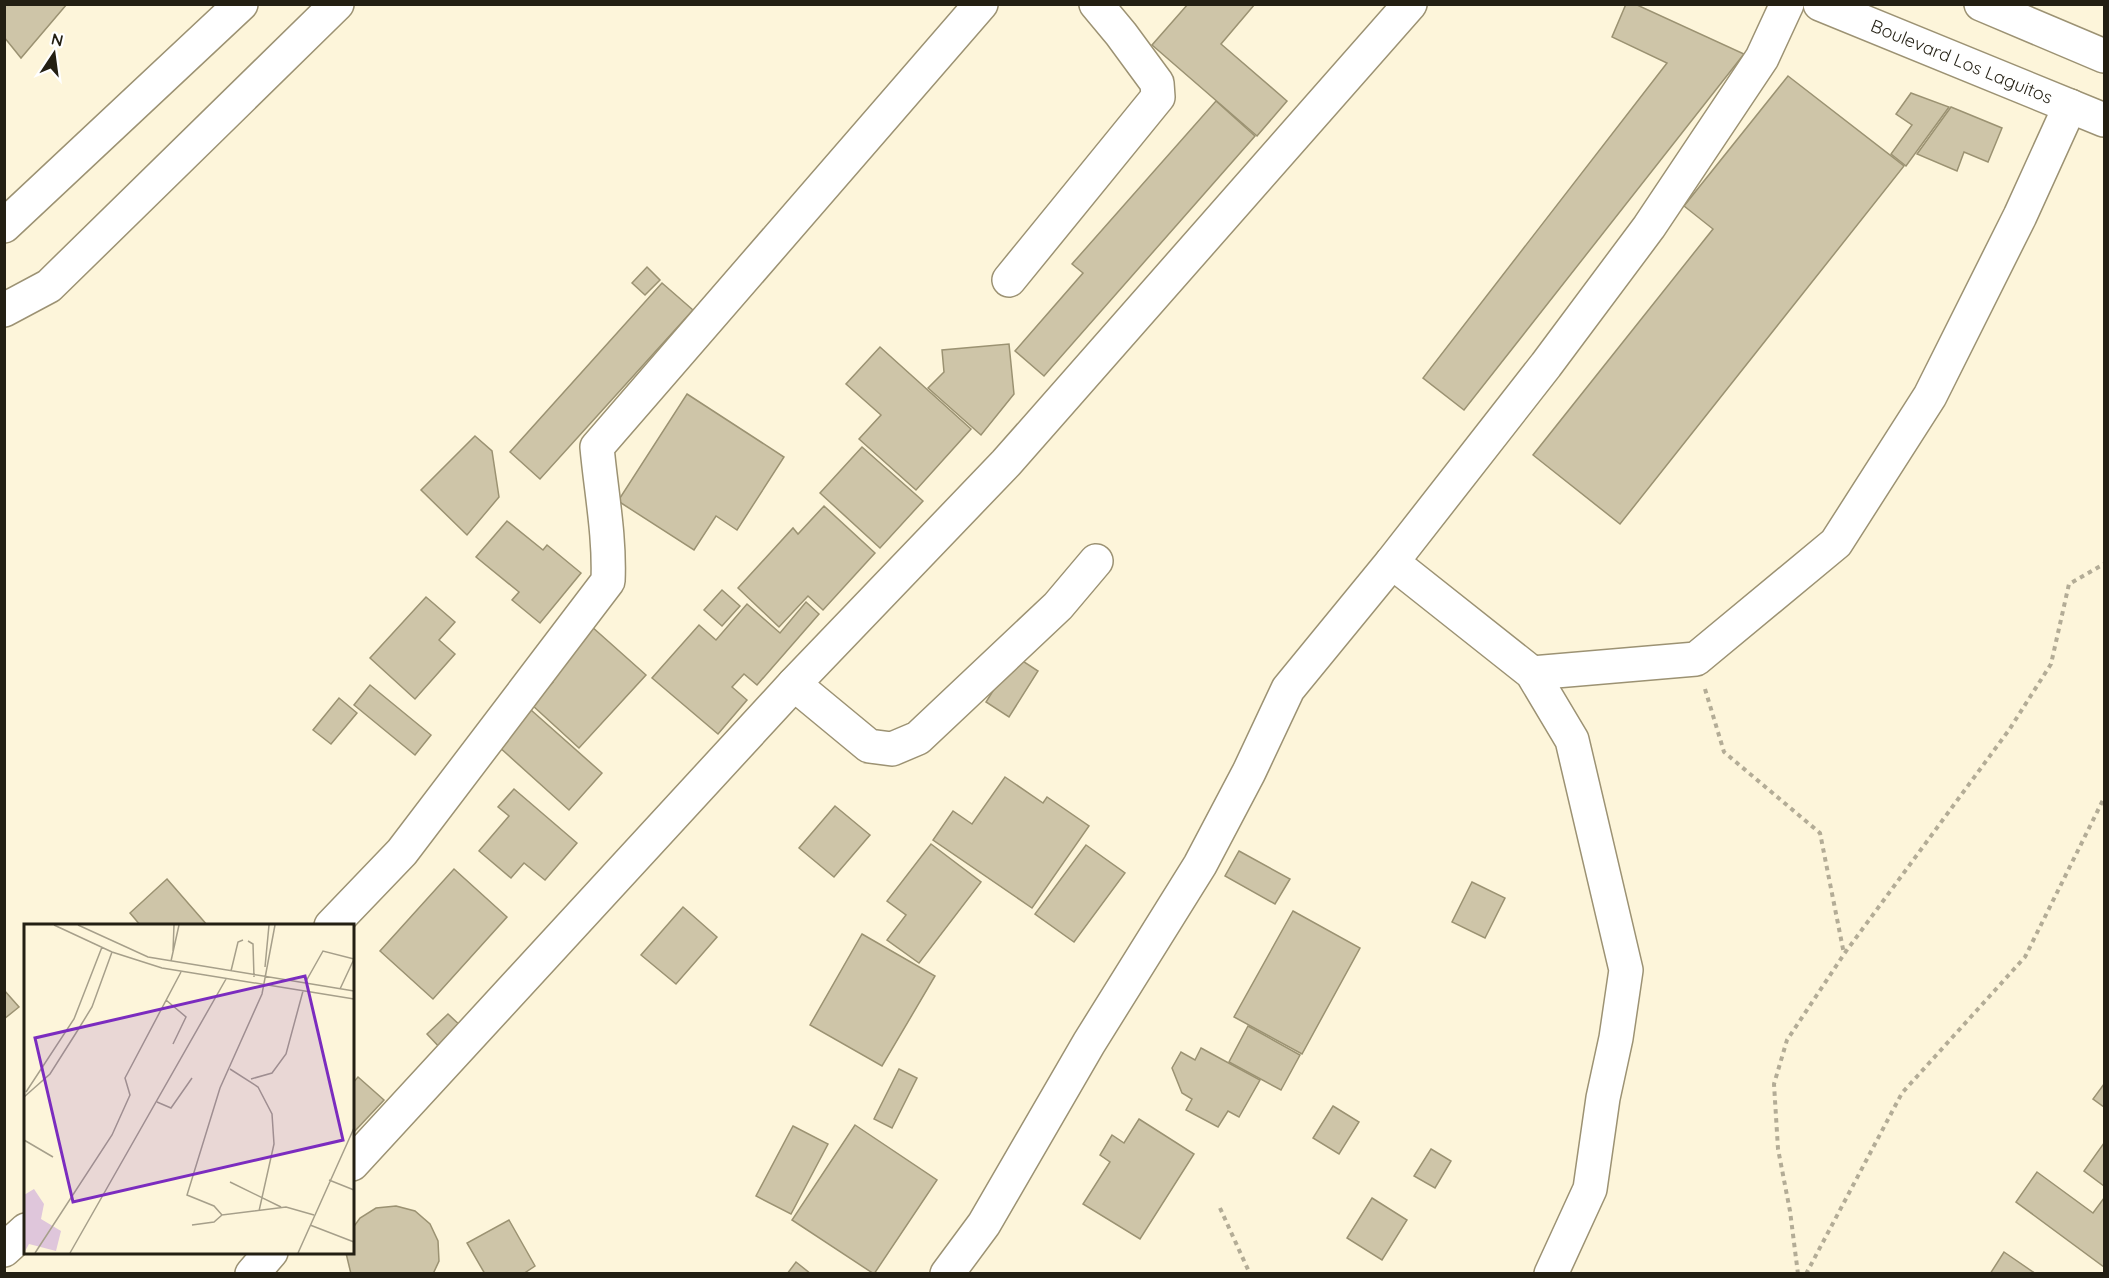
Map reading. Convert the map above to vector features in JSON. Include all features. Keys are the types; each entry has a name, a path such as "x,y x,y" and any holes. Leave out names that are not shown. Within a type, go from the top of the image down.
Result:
{"street":[{"path":"4,226 241,4"},
{"path":"4,310 49,286 337,4"},
{"path":"333,924 402,852 608,581 609,552 597,447 981,4"},
{"path":"1009,280 1158,97 1157,83 1096,4"},
{"path":"354,1162 794,684 1006,463 1410,4"},
{"path":"947,1274 984,1224 1089,1043 1200,865 1249,772 1288,688 1392,562 1649,227 1762,58 1787,4"},
{"name":"Boulevard Los Laguitos","path":"1820,4 2104,120"},
{"path":"1981,4 2103,53"},
{"path":"1532,673 1696,659 1836,543 1930,396 2020,216 2070,106"},
{"path":"794,684 869,746 892,749 918,738 1058,606 1096,561"},
{"path":"1392,562 1532,673 1572,740 1626,970 1590,1189 1551,1274"},
{"path":"4,1250 24,1232"},
{"path":"252,1274 269,1254"}],"path":[{"path":"1798,1274 1791,1211 1778,1149 1774,1084 1787,1040 1844,954 2010,730 2051,663 2069,584 2104,564"},
{"path":"1696,659 1724,752 1820,833 1844,954"},
{"path":"1806,1274 1902,1093 2025,957 2104,798"},
{"path":"1220,1208 1250,1274"}],"building":[{"path":"4,4 67,4 21,58 4,37"},
{"path":"1188,4 1255,4 1221,44 1287,101 1257,136 1152,45"},
{"path":"1626,4 1635,4 1744,54 1464,410 1423,378 1667,63 1612,37"},
{"path":"1788,76 1904,166 1620,524 1533,455 1713,229 1684,206"},
{"path":"1911,93 1949,107 1906,166 1891,154 1912,125 1896,114"},
{"path":"1216,101 1255,136 1044,376 1015,351 1083,273 1072,264"},
{"path":"1951,107 2002,128 1988,162 1964,152 1957,171 1917,154"},
{"path":"647,267 660,280 645,295 632,283"},
{"path":"662,283 693,310 540,479 510,452"},
{"path":"1009,344 1014,394 981,435 928,388 944,372 942,350"},
{"path":"880,347 971,429 916,490 859,439 881,415 846,384"},
{"path":"687,394 784,457 737,530 716,516 694,550 618,501"},
{"path":"475,436 492,451 499,497 467,535 421,490"},
{"path":"862,447 923,501 880,548 820,493"},
{"path":"824,506 875,553 823,610 808,596 779,627 738,588 793,528 798,534"},
{"path":"507,521 543,550 547,545 581,573 540,623 512,600 519,592 476,557"},
{"path":"722,590 740,606 722,626 704,610"},
{"path":"426,597 455,622 439,640 455,654 415,699 370,658"},
{"path":"806,602 819,614 757,685 744,674 732,687 747,700 718,734 652,678 699,625 716,640 747,604 780,633"},
{"path":"591,626 646,675 579,748 532,705 553,682 546,676"},
{"path":"1015,656 1038,671 1009,717 986,702"},
{"path":"370,685 431,735 415,755 354,705"},
{"path":"339,698 357,713 331,744 313,730"},
{"path":"531,710 602,773 569,810 498,746"},
{"path":"1005,777 1043,803 1047,797 1089,826 1032,908 933,840 953,811 972,824"},
{"path":"514,789 577,843 545,880 524,863 511,878 479,851 509,816 498,807"},
{"path":"835,806 870,835 834,877 799,848"},
{"path":"931,844 981,882 919,963 887,940 906,915 887,901"},
{"path":"1086,845 1125,873 1074,942 1035,914"},
{"path":"1239,851 1290,879 1275,904 1225,876"},
{"path":"454,869 507,917 433,999 380,951"},
{"path":"167,879 206,924 139,924 130,913"},
{"path":"1472,882 1505,898 1485,938 1452,922"},
{"path":"683,907 717,937 676,984 641,955"},
{"path":"1293,911 1360,948 1302,1054 1234,1017"},
{"path":"862,934 935,976 882,1066 810,1025"},
{"path":"4,990 19,1007 4,1019"},
{"path":"448,1014 464,1029 442,1050 427,1034"},
{"path":"1248,1026 1300,1055 1281,1090 1229,1062"},
{"path":"1201,1048 1260,1080 1239,1117 1228,1111 1218,1127 1186,1110 1192,1099 1182,1093 1172,1068 1181,1052 1195,1060"},
{"path":"899,1069 917,1078 892,1128 874,1119"},
{"path":"358,1077 384,1100 354,1132 354,1082"},
{"path":"2104,1084 2104,1107 2093,1099"},
{"path":"1333,1106 1359,1122 1339,1154 1313,1138"},
{"path":"1139,1119 1194,1154 1140,1239 1083,1204 1110,1162 1100,1155 1112,1135 1124,1143"},
{"path":"855,1125 937,1180 874,1274 792,1220"},
{"path":"793,1126 828,1144 791,1214 756,1196"},
{"path":"2104,1143 2104,1186 2084,1171"},
{"path":"1431,1149 1451,1161 1435,1188 1414,1176"},
{"path":"2037,1172 2093,1213 2104,1198 2104,1267 2016,1202"},
{"path":"1372,1198 1407,1220 1382,1260 1347,1238"},
{"path":"396,1206 415,1211 430,1224 438,1241 439,1261 433,1274 351,1274 346,1254 354,1254 354,1226 360,1218 376,1208"},
{"path":"509,1220 535,1266 523,1274 485,1274 467,1243"},
{"path":"2004,1252 2036,1274 1990,1274"},
{"path":"796,1262 811,1274 787,1274"}]}
